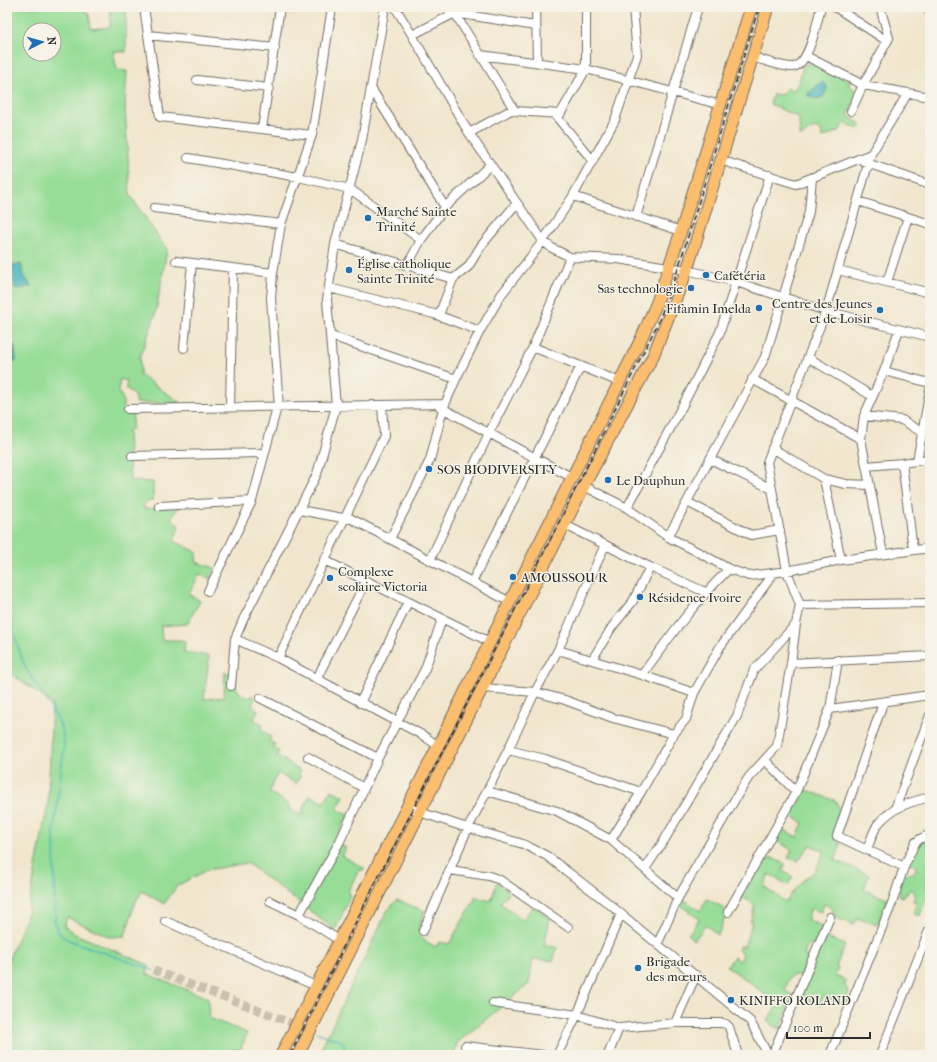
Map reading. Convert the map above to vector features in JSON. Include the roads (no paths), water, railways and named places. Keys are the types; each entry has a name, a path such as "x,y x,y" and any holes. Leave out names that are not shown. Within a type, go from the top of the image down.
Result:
{"main road":[{"path":"282,1055 407,806 441,742 571,477 620,382 649,320 677,244 751,7"},
{"path":"298,1055 584,486 653,356 686,270 768,7"},
{"path":"677,244 693,248"},
{"path":"528,565 542,572"},
{"path":"441,742 454,744"},
{"path":"368,883 381,890"}],"street":[{"path":"144,7 160,117 312,135"},
{"path":"262,129 280,7"},
{"path":"208,591 252,501 264,453 278,407 271,298 273,272 281,224 312,135 332,7"},
{"path":"231,686 235,639 243,620 317,474 336,406 327,300 335,244 362,140 385,7"},
{"path":"395,7 469,134 516,204 543,241 552,248 570,257 618,259 686,270 736,282 826,311 930,337"},
{"path":"536,7 536,62"},
{"path":"557,116 586,69 586,7"},
{"path":"390,539 430,460 444,407 480,331 501,295 543,241 573,196 615,120 637,54 633,7"},
{"path":"636,218 698,7"},
{"path":"752,57 792,67 800,64 806,56 821,7"},
{"path":"835,7 887,41"},
{"path":"851,111 863,84 889,38 880,7"},
{"path":"928,7 930,14"},
{"path":"412,35 453,10 536,26"},
{"path":"453,10 512,108 515,111 557,116 593,161"},
{"path":"148,35 275,48"},
{"path":"480,55 586,69 721,104"},
{"path":"806,56 863,84 930,97"},
{"path":"197,80 269,88"},
{"path":"370,88 445,207"},
{"path":"658,943 678,898 738,794 749,777 777,746 800,605 787,571 767,462 809,358 826,311 872,154 908,93"},
{"path":"469,134 512,108"},
{"path":"720,160 796,184 872,154"},
{"path":"188,158 298,177 350,189 421,240"},
{"path":"857,160 930,185"},
{"path":"408,266 421,240 445,207 490,165"},
{"path":"627,508 685,401 720,332 770,176"},
{"path":"668,537 765,356 809,212 812,178"},
{"path":"573,196 636,218 681,231"},
{"path":"858,200 930,224"},
{"path":"439,315 453,279 468,267 481,246 516,204"},
{"path":"154,208 281,224"},
{"path":"887,282 908,217"},
{"path":"335,244 453,279"},
{"path":"430,560 489,433 533,347 570,257"},
{"path":"176,261 273,272"},
{"path":"184,348 192,263"},
{"path":"230,408 233,268"},
{"path":"838,270 930,293"},
{"path":"329,288 439,315 480,331"},
{"path":"883,554 861,439 864,416 884,371 899,330"},
{"path":"331,336 456,379"},
{"path":"533,347 620,382"},
{"path":"809,358 872,396"},
{"path":"472,582 580,366"},
{"path":"884,371 930,383"},
{"path":"752,379 861,439"},
{"path":"917,461 930,390"},
{"path":"278,658 324,560 348,518 384,436 382,405"},
{"path":"128,409 435,405 444,407 534,458 571,477"},
{"path":"864,416 902,420 923,434"},
{"path":"772,448 824,478 846,484 870,486"},
{"path":"132,456 264,453"},
{"path":"710,459 772,489"},
{"path":"866,466 930,459"},
{"path":"902,463 913,549"},
{"path":"824,478 841,560"},
{"path":"584,486 627,508 668,537 729,569 749,576 787,571 841,560 913,549 930,548"},
{"path":"159,506 252,501"},
{"path":"687,502 751,534 780,530"},
{"path":"298,510 348,518 510,602"},
{"path":"565,526 705,592"},
{"path":"423,931 468,828 508,750 535,692 558,650 605,545"},
{"path":"324,560 490,642"},
{"path":"592,660 612,627 633,601 650,567"},
{"path":"642,675 705,592 729,569"},
{"path":"611,840 641,792 674,734 686,719 694,693 720,647 774,573"},
{"path":"317,678 366,581"},
{"path":"360,703 408,602"},
{"path":"800,605 930,603"},
{"path":"299,915 340,841 378,758 425,669 442,619"},
{"path":"645,869 665,839 737,716 754,670 796,624"},
{"path":"235,639 278,658 424,736 441,742"},
{"path":"558,650 642,675 694,693"},
{"path":"791,663 930,656"},
{"path":"728,912 796,792 830,709 838,660"},
{"path":"483,688 535,692 565,700 613,718 674,734"},
{"path":"830,709 883,703 930,695"},
{"path":"260,698 378,758"},
{"path":"883,703 837,836 904,867"},
{"path":"895,809 930,715"},
{"path":"508,750 545,759 641,792"},
{"path":"308,757 364,788"},
{"path":"765,760 796,792"},
{"path":"487,791 557,811 611,840 678,898"},
{"path":"867,850 877,825 895,809 907,802 930,797"},
{"path":"407,806 420,812 468,828 523,844 547,856 658,943 750,1021 768,1055"},
{"path":"830,1055 892,903 904,867 915,843 920,838 930,834"},
{"path":"450,870 489,876 500,880 568,927"},
{"path":"270,901 299,915 339,940"},
{"path":"556,1055 621,914"},
{"path":"772,1055 830,917"},
{"path":"165,921 316,986"},
{"path":"880,1055 930,928"},
{"path":"675,1023 696,975"},
{"path":"493,1003 576,1014 619,1028 675,1023 722,1023 726,1024 731,1032 738,1055"},
{"path":"608,1055 619,1028"},
{"path":"465,1046 543,1055"}],"water":[{"path":"820,83 824,83 827,86 823,96 820,98 814,98 807,95"},
{"path":"21,264 23,274 31,287 15,289 12,269 9,270 11,284 7,284 7,266"},
{"path":"14,345 16,361 7,362 7,346"}],"waterway":[{"path":"7,609 17,645 25,666 55,715 63,736 64,746 54,831 56,927 61,935 71,941 153,970"},
{"path":"316,1032 341,1041 345,1048 342,1055"}],"tunnel":[{"path":"153,970 297,1025"}],"railway":[{"path":"290,1055 658,323 678,269 759,7"}],"place":[{"name":"Marché Sainte Trinité","path":"368,218"},
{"name":"Église catholique Sainte Trinité","path":"349,270"},
{"name":"Cafétéria","path":"706,275"},
{"name":"Sas technologie","path":"691,288"},
{"name":"Fifamin Imelda","path":"759,308"},
{"name":"Centre des Jeunes et de Loisir","path":"880,310"},
{"name":"SOS BIODIVERSITY","path":"429,469"},
{"name":"Le Dauphun","path":"608,480"},
{"name":"AMOUSSOU R","path":"513,577"},
{"name":"Complexe scolaire Victoria","path":"330,578"},
{"name":"Résidence Ivoire","path":"640,597"},
{"name":"Brigade des mœurs","path":"638,968"},
{"name":"KINIFFO ROLAND","path":"731,1000"}]}
